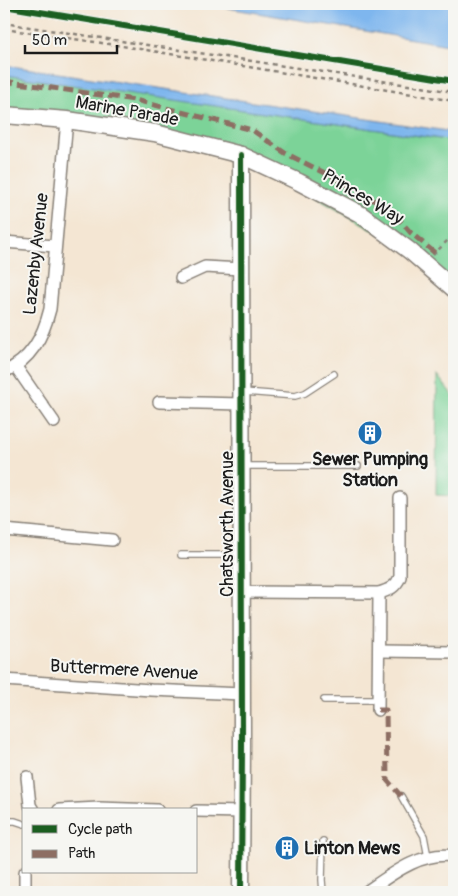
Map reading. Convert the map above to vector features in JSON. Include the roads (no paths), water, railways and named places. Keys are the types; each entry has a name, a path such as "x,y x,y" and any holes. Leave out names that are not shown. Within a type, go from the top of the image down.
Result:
{"street":[{"name":"Marine Parade","path":"4,115 67,120 155,133 241,155"},
{"name":"Lazenby Avenue","path":"4,372 16,367 31,353 40,339 50,309 67,120"},
{"name":"Princes Way","path":"241,155 299,182 360,214 425,263 454,288"},
{"name":"Chatsworth Avenue","path":"241,155 241,892"},
{"path":"4,242 55,246"},
{"path":"181,278 205,267 242,269"},
{"path":"16,367 54,422"},
{"path":"159,402 242,398"},
{"path":"242,592 379,593 388,590 398,583 400,577 400,498"},
{"path":"4,530 112,540"},
{"path":"379,593 379,705"},
{"path":"379,651 454,652"},
{"name":"Buttermere Avenue","path":"4,680 242,694"},
{"path":"27,777 32,808"},
{"path":"198,811 242,812"},
{"path":"366,892 409,864 428,857 440,855 454,856"},
{"path":"25,874 25,892"}],"lane":[{"path":"4,6 454,81"},
{"path":"242,398 296,396 306,393 334,374"},
{"path":"242,466 358,466"},
{"path":"181,555 242,555"},
{"path":"324,700 379,705"},
{"path":"401,796 424,836 428,857"},
{"path":"4,821 22,824"},
{"path":"323,841 323,892"}],"water":[{"path":"204,4 454,4 454,46"},
{"path":"4,65 454,132 454,141 4,75"}],"place":[{"name":"Sewer Pumping Station","path":"370,433"},
{"name":"Linton Mews","path":"287,848"}]}
